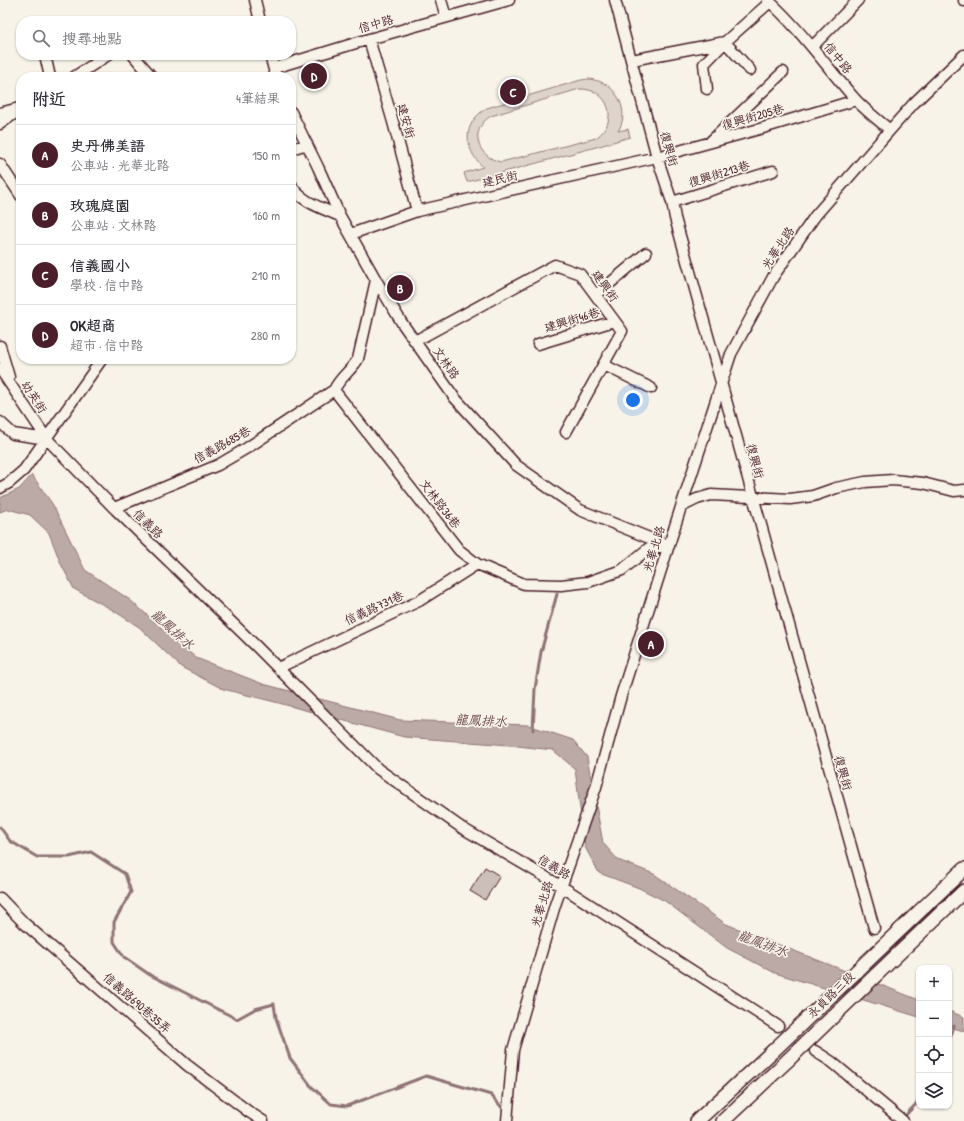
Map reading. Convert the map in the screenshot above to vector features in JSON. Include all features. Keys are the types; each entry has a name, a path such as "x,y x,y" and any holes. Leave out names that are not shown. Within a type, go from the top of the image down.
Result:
{"main road":[{"name":"永貞路三段","path":"698,1121 964,869"},
{"name":"永貞路三段","path":"723,1121 964,891"}],"street":[{"path":"254,0 259,16"},
{"path":"441,0 446,17"},
{"name":"信中路","path":"275,72 369,39 509,0"},
{"name":"復興街","path":"615,0 657,157 672,202 675,218 752,496 874,928"},
{"path":"812,47 858,0"},
{"path":"707,89 704,64 769,1"},
{"name":"信中路","path":"769,1 780,11 812,47 856,100 890,130"},
{"name":"建安街","path":"369,39 394,122 417,211"},
{"path":"632,60 725,42"},
{"path":"725,42 750,70"},
{"name":"光華北路","path":"507,1121 513,1050 538,964 561,886 596,787 668,546 731,354 774,277 815,216 914,103 964,55"},
{"path":"45,60 49,72"},
{"path":"82,72 100,60"},
{"path":"137,60 148,72"},
{"path":"271,60 275,72"},
{"path":"710,142 783,72"},
{"name":"復興街205巷","path":"657,157 856,100"},
{"path":"0,113 16,109"},
{"path":"0,124 16,112"},
{"name":"文林路","path":"296,122 340,216 376,280 415,341 454,397 516,465 580,510 668,546"},
{"path":"296,147 307,144"},
{"name":"建民街","path":"351,234 417,211 657,157"},
{"path":"0,164 16,188"},
{"name":"復興街213巷","path":"672,202 773,171"},
{"path":"296,191 309,202 340,216"},
{"path":"596,295 646,253"},
{"name":"建興街","path":"415,341 555,266 580,274 622,332 566,432"},
{"path":"334,390 339,380 351,370 358,359 376,280"},
{"name":"建興街46巷","path":"538,344 614,321"},
{"path":"0,346 11,385"},
{"path":"0,488 9,483 24,470 99,364"},
{"path":"604,365 651,388"},
{"name":"幼英街","path":"0,369 47,439"},
{"name":"信義路685巷","path":"114,508 218,465 247,448 334,390"},
{"name":"文林路36巷","path":"334,390 459,550 477,564 524,584 561,585 588,582 622,570 649,548 668,546"},
{"path":"0,422 12,434 47,439"},
{"name":"信義路","path":"47,439 114,508 278,668 378,769 462,828 561,886 778,1026"},
{"path":"681,507 697,499 711,495 790,499 813,496 836,488 865,482 893,480 923,483 954,491 964,490"},
{"name":"信義路731巷","path":"278,668 419,601 477,564"},
{"name":"信義路690巷35弄","path":"0,898 24,923 187,1065 263,1121"},
{"path":"815,1051 832,1062 903,1121"}],"shaded area":[{"path":"589,79 599,81 615,92 619,98 623,111 623,118 618,131 628,129 630,137 467,182 464,173 483,167 476,160 472,152 468,136 469,128 479,114 487,108 581,80","holes":["579,89 589,90 598,94 608,107 608,123 596,138 501,162 492,159 481,149 478,142 480,128 491,116"]}],"water":[{"name":"龍鳳排水","path":"32,475 53,505 85,570 130,600 196,658 263,684 400,720 528,725 573,740 587,757 603,843 618,860 654,874 726,924 916,999 916,1016 775,973 727,948 665,901 639,888 599,873 585,847 575,769 553,750 404,737 223,689 181,667 139,627 111,609 74,589 61,564 49,533 30,515 8,509 0,512 0,498 19,489"},
{"path":"952,1012 964,1017 964,1031 952,1028"}],"building":[{"path":"485,867 500,876 485,900 470,891"}],"waterway":[{"path":"533,730 535,689 541,652 557,594"},
{"path":"0,827 10,841 37,857 69,857 91,852 125,874 131,892 114,922 114,942 124,957 150,975 237,1019 255,1009 274,1004 276,1018 290,1058 311,1086 331,1104 347,1106 426,1076 491,1095 505,1111"},
{"path":"950,1037 954,1026"},
{"path":"903,1118 916,1104"}],"tunnel":[{"path":"778,1026 809,1047"}],"place":[{"name":"OK超商","path":"314,76"},
{"name":"信義國小","path":"513,92"},
{"name":"玫瑰庭園","path":"400,288"},
{"name":"史丹佛美語","path":"651,644"}]}
